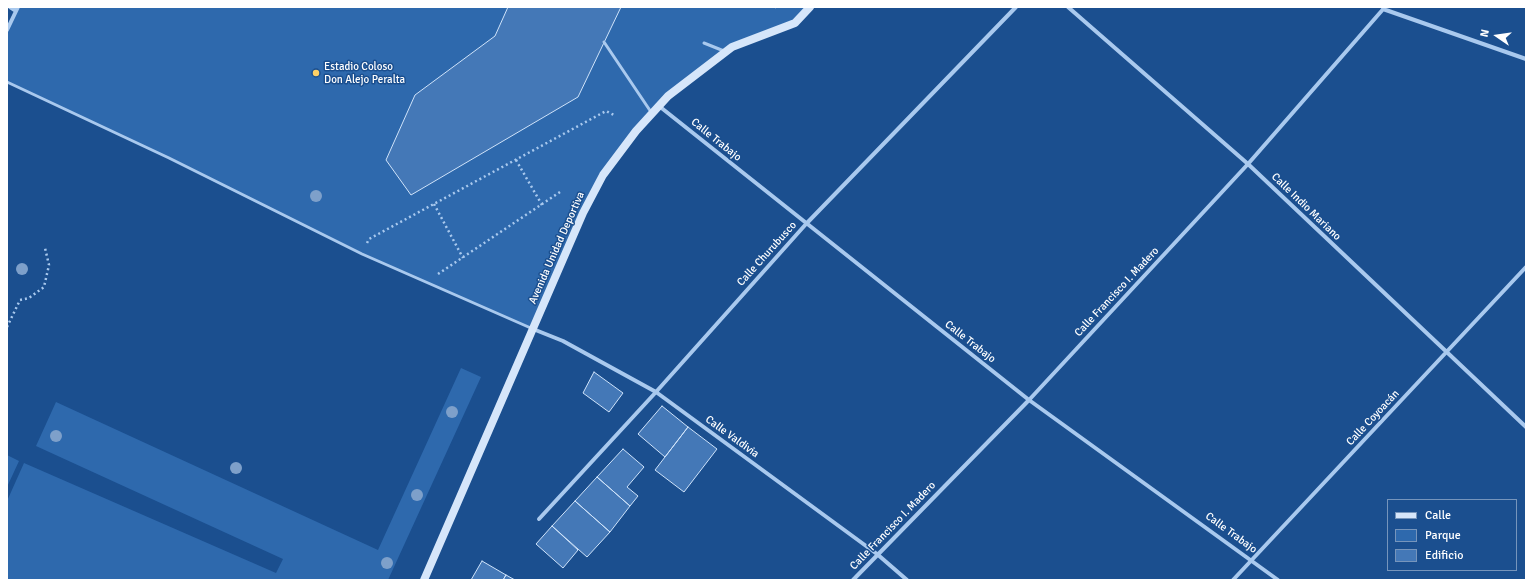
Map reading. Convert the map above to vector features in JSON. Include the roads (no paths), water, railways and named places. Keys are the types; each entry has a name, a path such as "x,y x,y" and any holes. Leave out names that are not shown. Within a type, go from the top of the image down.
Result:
{"street":[{"path":"7,30 17,9 10,7"},
{"name":"Avenida Unidad Deportiva","path":"424,580 583,213 600,181 636,131 668,96 732,47 794,23 810,7"},
{"name":"Calle Churubusco","path":"539,519 656,392 806,224 1016,7"},
{"name":"Calle Indio Mariano","path":"1068,7 1248,164 1526,427"},
{"path":"1384,8 1526,59"},
{"name":"Calle Francisco I. Madero","path":"853,580 1029,400 1248,164 1384,8"},
{"name":"Calle Trabajo","path":"659,106 1029,400 1278,580"},
{"name":"Calle Coyoacán","path":"1233,580 1526,267"},
{"name":"Calle Valdivia","path":"533,329 563,341 656,392 877,554 907,580"}],"lane":[{"path":"604,42 652,114"},
{"path":"704,43 726,52"},
{"path":"7,82 169,158 362,254 533,329"}],"place":[{"name":"Estadio Coloso Don Alejo Peralta","path":"316,73"}]}
